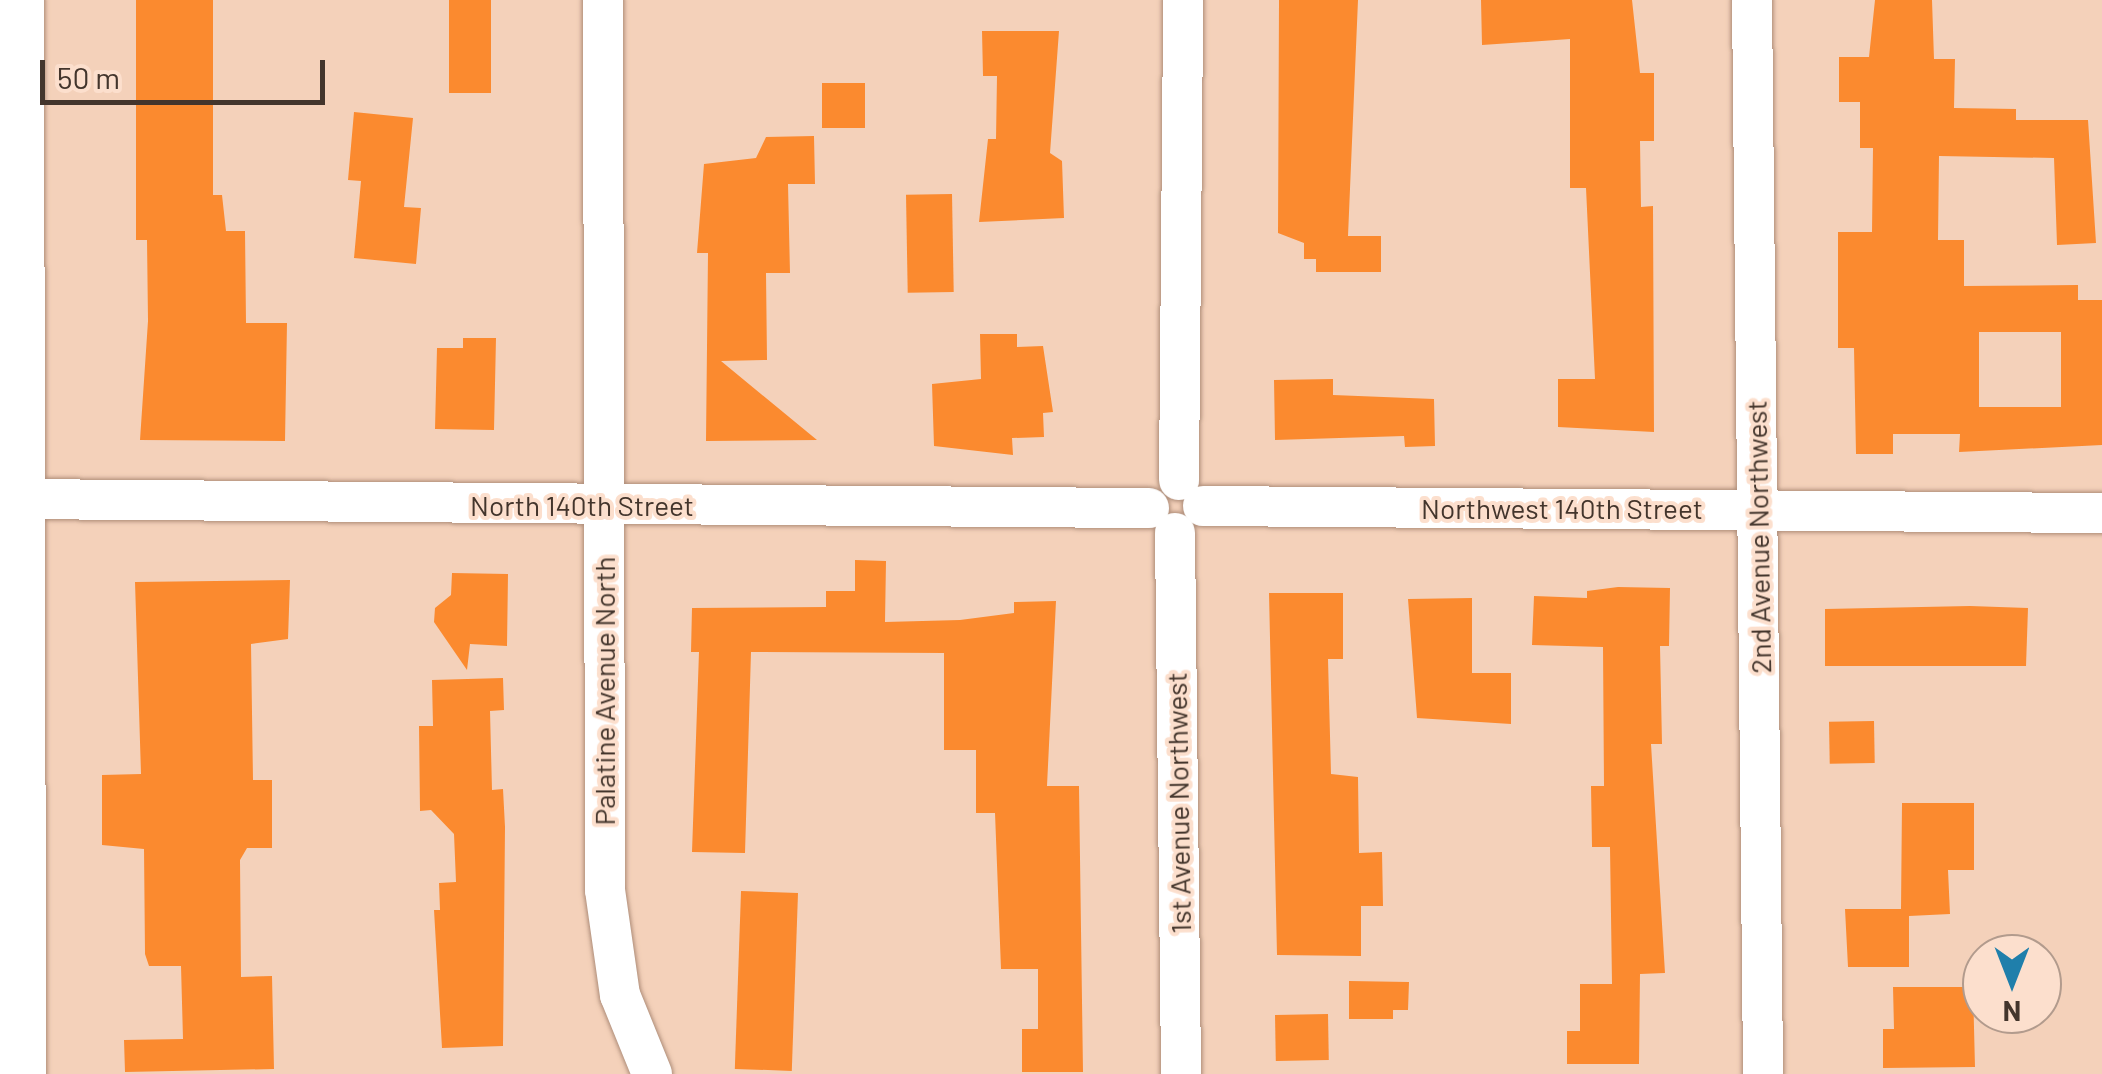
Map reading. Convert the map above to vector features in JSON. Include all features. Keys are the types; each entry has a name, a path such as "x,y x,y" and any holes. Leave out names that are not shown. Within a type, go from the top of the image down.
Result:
{"main road":[{"path":"16,0 18,1074"}],"street":[{"name":"Palatine Avenue North","path":"604,0 606,890 620,995 652,1074"},
{"name":"1st Avenue Northwest","path":"1181,1074 1176,506 1183,0"},
{"name":"2nd Avenue Northwest","path":"1752,0 1763,1074"},
{"name":"North 140th Street","path":"16,499 1176,506"},
{"name":"Northwest 140th Street","path":"1176,506 2102,512"}],"building":[{"path":"136,0 213,0 213,195 222,195 226,231 245,231 246,323 287,323 285,441 140,440 148,321 147,240 136,240"},
{"path":"449,0 491,0 491,93 449,93"},
{"path":"1279,0 1358,0 1348,236 1381,236 1381,272 1316,272 1316,259 1304,259 1304,243 1278,233"},
{"path":"1481,0 1632,0 1640,73 1654,73 1654,141 1640,141 1641,207 1653,206 1654,432 1558,427 1558,379 1595,379 1586,188 1570,188 1570,39 1482,45"},
{"path":"1875,0 1932,0 1934,59 1955,59 1954,108 2016,109 2016,120 2088,120 2096,243 2057,245 2054,158 1939,156 1938,240 1964,240 1964,286 2078,285 2078,300 2102,300 2102,445 1959,452 1960,434 1893,434 1893,454 1856,454 1854,348 1838,348 1838,232 1872,232 1873,148 1860,148 1860,102 1839,102 1839,57 1869,57","holes":["1979,332 2061,332 2061,407 1979,407"]},
{"path":"982,31 1059,31 1050,153 1062,161 1064,218 979,222 988,139 996,139 997,76 983,76"},
{"path":"822,83 865,83 865,128 822,128"},
{"path":"354,112 413,118 404,207 421,208 416,264 354,258 361,181 348,180"},
{"path":"814,136 815,184 788,184 790,273 766,273 767,360 721,361 817,440 706,441 708,253 697,253 704,164 756,158 766,137"},
{"path":"952,194 954,292 908,293 906,195"},
{"path":"980,334 1017,334 1017,347 1043,346 1053,412 1043,413 1044,437 1012,438 1013,455 934,446 932,384 981,379"},
{"path":"463,338 496,338 494,430 435,429 437,348 463,348"},
{"path":"1333,379 1333,395 1434,399 1435,446 1405,447 1404,436 1275,440 1274,380"},
{"path":"855,560 886,561 885,622 960,620 1014,613 1014,602 1056,601 1047,786 1079,786 1083,1072 1022,1072 1022,1029 1038,1029 1038,969 1001,969 995,813 976,813 976,750 944,750 944,653 751,652 745,853 692,852 699,652 691,652 692,608 826,607 826,591 855,591"},
{"path":"452,573 508,574 507,646 470,644 467,670 434,622 435,608 451,595"},
{"path":"290,580 288,639 251,644 253,780 272,780 272,848 247,848 240,860 241,977 272,976 274,1069 125,1072 124,1040 183,1039 181,966 149,966 145,954 144,849 102,845 102,775 141,774 135,582"},
{"path":"1670,588 1669,646 1660,646 1662,744 1651,744 1665,973 1640,974 1639,1064 1567,1064 1567,1031 1580,1031 1580,984 1612,984 1610,847 1592,847 1591,786 1604,786 1603,647 1532,645 1534,596 1587,598 1587,591"},
{"path":"1269,593 1343,593 1343,659 1328,659 1331,774 1358,777 1359,853 1382,852 1383,906 1361,906 1361,956 1277,955"},
{"path":"1472,598 1472,673 1511,673 1511,724 1417,718 1408,599"},
{"path":"2028,608 2026,666 1825,666 1825,609"},
{"path":"503,678 504,710 490,711 492,790 503,789 505,827 503,1046 442,1048 434,910 440,910 439,883 456,882 454,834 431,810 420,811 419,726 433,726 432,680"},
{"path":"1874,721 1875,763 1830,764 1829,722"},
{"path":"1902,803 1974,803 1974,870 1948,870 1950,914 1909,916 1909,967 1848,967 1845,909 1901,909"},
{"path":"741,891 798,893 792,1071 735,1069"},
{"path":"1349,981 1409,982 1408,1010 1393,1010 1393,1019 1349,1019"},
{"path":"1893,987 1962,987 1962,1034 1974,1034 1975,1067 1883,1068 1883,1029 1894,1029"},
{"path":"1328,1014 1329,1060 1276,1061 1275,1015"}]}
